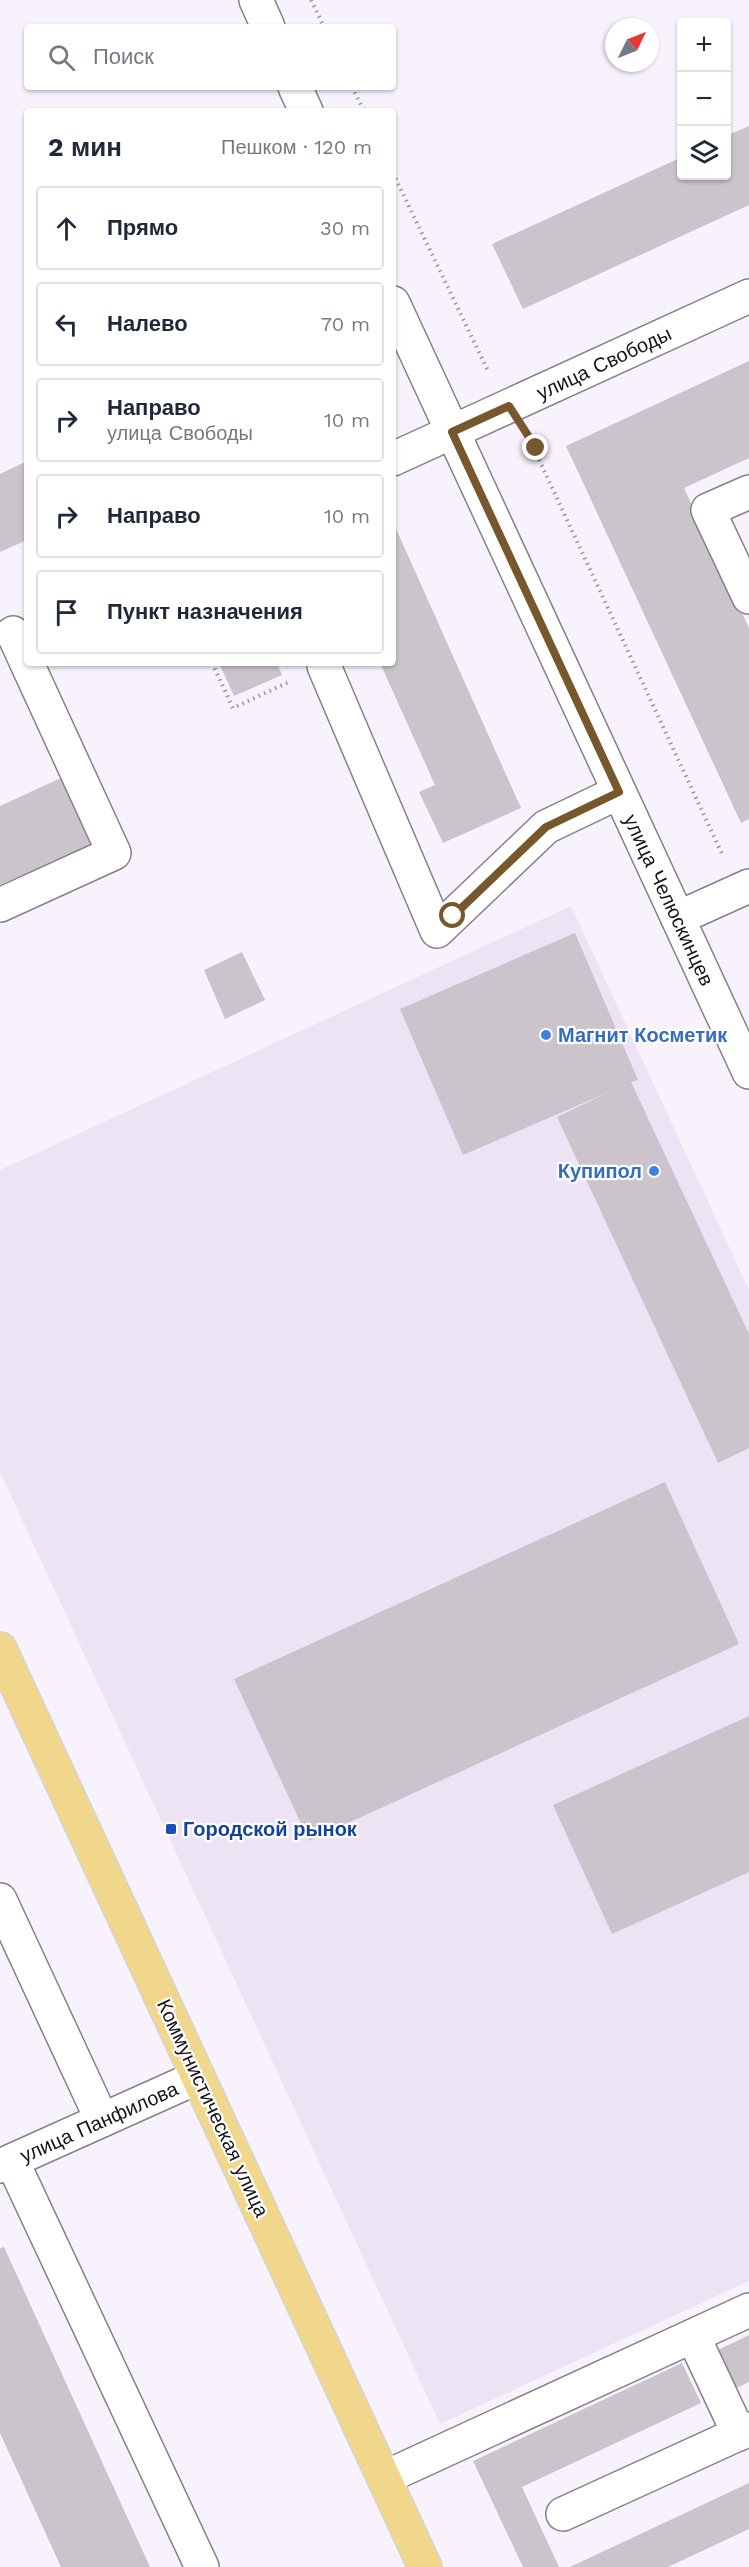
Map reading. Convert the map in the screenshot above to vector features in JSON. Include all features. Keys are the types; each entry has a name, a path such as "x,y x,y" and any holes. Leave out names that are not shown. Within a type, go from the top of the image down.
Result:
{"main road":[{"name":"Коммунистическая улица","path":"0,1649 425,2567"}],"street":[{"path":"256,0 267,24"},
{"path":"296,90 305,108"},
{"name":"улица Свободы","path":"396,458 749,296"},
{"name":"улица Челюскинцев","path":"396,310 749,1072"},
{"path":"749,492 708,510 749,597"},
{"path":"13,633 24,657"},
{"path":"0,905 114,853 28,666"},
{"path":"324,666 438,931 546,827 619,792"},
{"path":"678,918 744,888"},
{"path":"0,1900 102,2120"},
{"name":"улица Панфилова","path":"6,2163 198,2077"},
{"path":"6,2163 201,2567"},
{"path":"384,2478 749,2310"},
{"path":"563,2514 744,2432 693,2336"}],"path":[{"path":"311,0 323,24"},
{"path":"354,90 362,108"},
{"path":"396,179 488,373 536,448 744,888"},
{"path":"213,666 233,708 324,666"}],"shaded area":[{"name":"Городской рынок","path":"571,906 749,1290 749,2281 440,2424 0,1472 0,1170"}],"building":[{"path":"749,126 749,205 523,309 492,244 677,159 677,180 731,180 731,134"},
{"path":"749,361 749,458 684,488 749,628 749,819 741,823 566,446"},
{"path":"24,462 24,541 0,552 0,474"},
{"path":"396,529 521,808 443,843 419,792 435,785 381,666 396,666"},
{"path":"220,666 278,666 282,675 234,696"},
{"path":"63,777 92,844 0,885 0,806"},
{"path":"575,933 638,1080 631,1082 749,1334 749,1448 718,1463 557,1117 609,1092 463,1155 400,1009"},
{"path":"242,952 265,1000 225,1019 204,970"},
{"path":"665,1482 739,1644 309,1841 234,1679"},
{"path":"749,1716 749,1872 612,1934 553,1805"},
{"path":"4,2247 150,2567 61,2567 0,2433 0,2248"},
{"path":"749,2335 749,2382 732,2390 714,2352"},
{"path":"682,2363 701,2403 522,2487 559,2567 523,2567 473,2461"},
{"path":"749,2483 749,2529 668,2567 570,2567"}],"place":[{"name":"Магнит Косметик","path":"546,1035"},
{"name":"Купипол","path":"654,1171"},
{"name":"Городской рынок","path":"171,1829"}],"route":[{"path":"453,916 546,827 619,792 452,432 509,406 536,448"}]}
